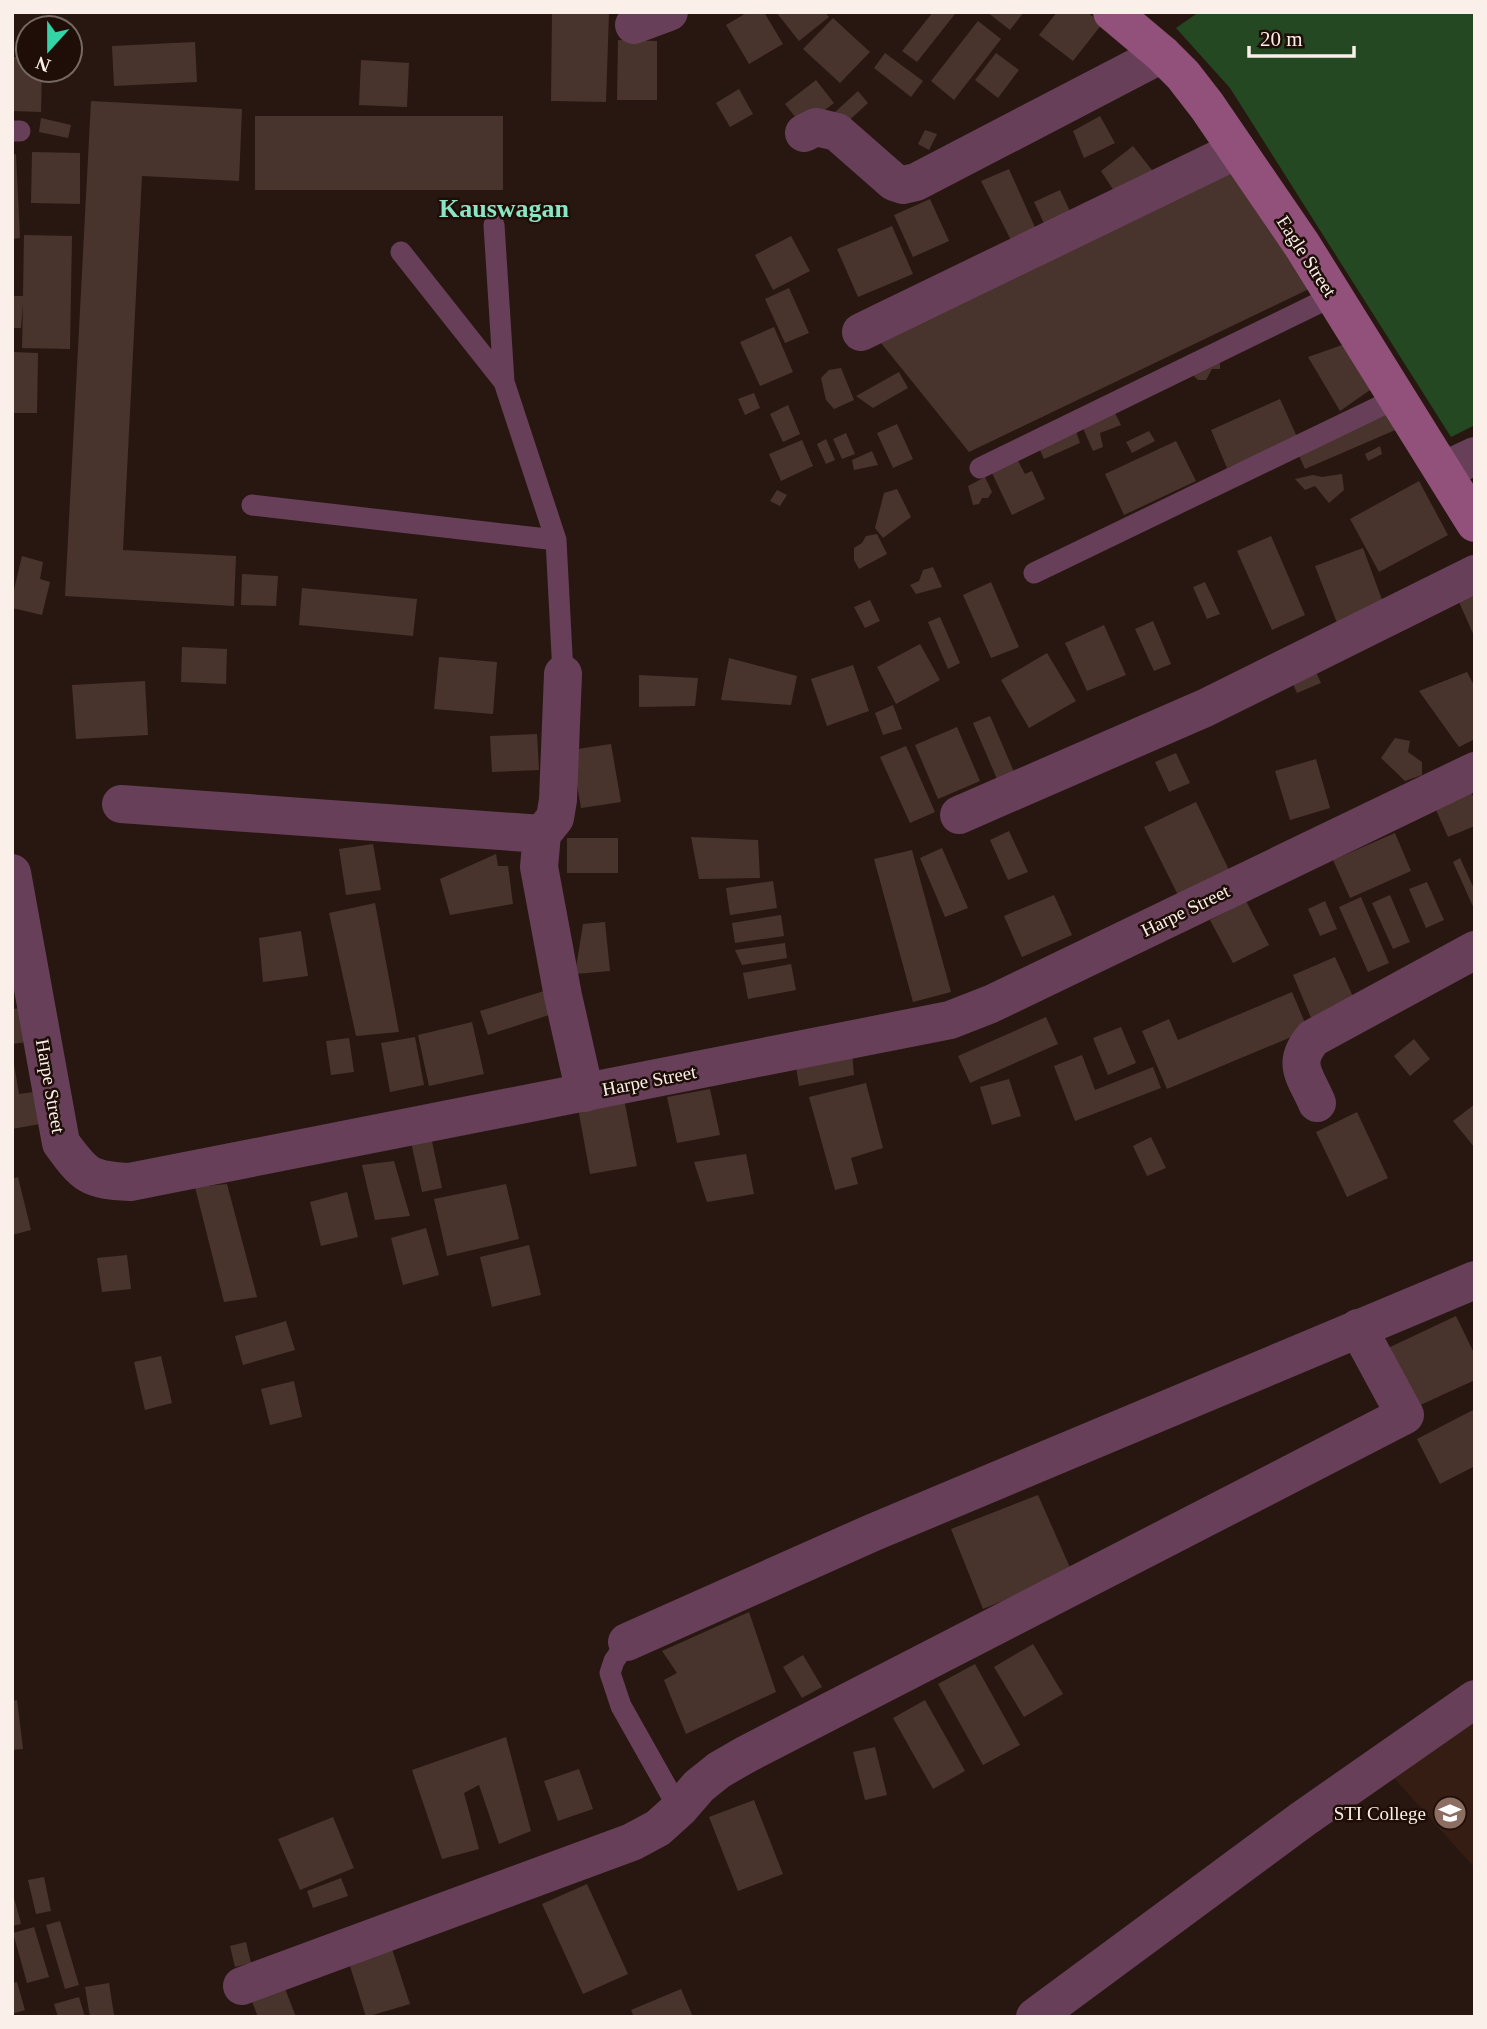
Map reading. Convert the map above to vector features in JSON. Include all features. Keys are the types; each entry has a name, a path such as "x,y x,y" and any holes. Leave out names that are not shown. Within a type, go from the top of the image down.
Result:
{"street":[{"name":"Eagle Street","path":"1112,12 1162,54 1183,75 1207,106 1397,398 1459,463 1475,523"},
{"path":"804,133 816,127 837,132 894,182 903,185 916,182 1162,54"},
{"path":"861,332 1237,150"},
{"path":"959,815 1205,708 1475,574"},
{"path":"563,674 558,800 555,818 542,834 539,867 563,996 585,1093"},
{"name":"Harpe Street","path":"12,873 61,1143 79,1167 99,1181 130,1182 950,1020 991,1004 1475,771"},
{"path":"121,804 542,834"},
{"path":"1317,1103 1300,1062 1302,1051 1313,1038 1475,950"},
{"path":"627,1642 874,1531 1475,1280"},
{"path":"243,1986 632,1842 658,1828 679,1810 699,1786 745,1755 1405,1415 1357,1328"},
{"path":"1035,2017 1303,1819 1475,1699"}],"lane":[{"path":"494,225 504,383 556,540 563,674"},
{"path":"401,251 504,383"},
{"path":"980,468 1333,296"},
{"path":"1034,573 1397,398"},
{"path":"252,505 556,540"},
{"path":"627,1642 614,1661 610,1673 621,1706 636,1736 679,1810"}],"shaded area":[{"name":"STI College","path":"1475,1688 1475,1868 1376,1758"}],"green space":[{"path":"1199,12 1475,12 1475,425 1451,437 1230,88 1176,28"}],"building":[{"path":"552,12 609,12 606,102 551,101"},
{"path":"748,12 764,12 783,44 749,64 726,25"},
{"path":"776,12 825,12 829,17 799,41"},
{"path":"933,12 955,14 917,62 902,51"},
{"path":"987,12 1024,12 1010,30"},
{"path":"1057,12 1087,12 1102,24 1073,61 1039,35"},
{"path":"833,18 870,52 840,83 803,49"},
{"path":"978,21 1001,39 954,100 931,81"},
{"path":"618,40 657,41 657,100 617,100"},
{"path":"195,42 197,82 114,86 112,46"},
{"path":"885,53 923,81 911,97 874,68"},
{"path":"996,53 1019,70 998,98 975,80"},
{"path":"14,57 14,84 42,84 41,112 12,111"},
{"path":"361,60 409,63 407,107 359,105"},
{"path":"816,80 834,103 803,127 785,104"},
{"path":"739,89 753,114 730,127 716,103"},
{"path":"858,91 868,103 844,125 834,113"},
{"path":"91,101 242,109 239,181 142,176 123,550 236,556 234,606 65,596"},
{"path":"255,116 503,116 503,190 255,190"},
{"path":"1100,116 1115,143 1084,158 1073,131"},
{"path":"41,118 71,125 68,138 39,132"},
{"path":"925,130 937,134 929,150 918,144"},
{"path":"1133,146 1155,174 1118,197 1101,171"},
{"path":"32,152 80,153 80,204 31,203"},
{"path":"16,154 20,238 12,239 12,155"},
{"path":"1227,162 1309,289 969,452 877,338"},
{"path":"1009,169 1038,234 1015,248 981,181"},
{"path":"1060,190 1075,222 1049,234 1034,202"},
{"path":"930,199 949,241 913,257 894,215"},
{"path":"892,226 913,274 858,297 837,249"},
{"path":"24,235 72,236 70,349 22,348 23,303 21,328 12,328 12,296 23,296"},
{"path":"791,236 810,271 773,290 755,255"},
{"path":"789,288 809,333 785,343 765,299"},
{"path":"774,327 793,372 760,386 740,342"},
{"path":"1345,344 1380,383 1340,411 1308,357"},
{"path":"12,352 38,353 37,413 12,413"},
{"path":"1220,361 1220,369 1212,369 1206,380 1198,380 1193,375"},
{"path":"841,368 854,400 834,409 826,400 821,378 829,370"},
{"path":"899,372 908,388 873,408 856,396"},
{"path":"754,393 760,408 745,415 738,399"},
{"path":"1280,399 1297,437 1227,468 1211,430"},
{"path":"788,405 800,434 783,442 770,414"},
{"path":"1113,409 1121,425 1100,433 1103,447 1093,451 1082,426"},
{"path":"1392,409 1400,428 1305,469 1297,451"},
{"path":"897,424 913,459 893,468 877,433"},
{"path":"1076,431 1080,443 1044,459 1039,448"},
{"path":"1149,431 1155,441 1132,453 1126,442"},
{"path":"846,433 855,454 842,459 833,439"},
{"path":"826,439 835,460 826,464 817,444"},
{"path":"802,440 813,466 781,481 769,454"},
{"path":"1176,441 1196,481 1124,515 1105,474"},
{"path":"1380,446 1382,454 1368,461 1365,454"},
{"path":"872,451 878,465 854,470 852,460"},
{"path":"1017,459 1025,474 1032,471 1045,499 1012,515 991,471"},
{"path":"1342,474 1344,490 1329,503 1315,486 1305,490 1295,479 1313,475 1322,477"},
{"path":"985,477 992,492 988,498 982,498 979,504 973,505 968,486"},
{"path":"1419,481 1448,535 1379,572 1350,519"},
{"path":"897,489 911,517 883,538 875,528 884,493"},
{"path":"777,490 787,495 780,506 770,501"},
{"path":"877,534 887,554 859,569 854,560 854,548 862,543 866,536"},
{"path":"1271,536 1305,615 1272,630 1237,551"},
{"path":"1363,548 1384,605 1337,623 1315,566"},
{"path":"22,556 43,562 40,579 50,582 42,615 12,608"},
{"path":"933,567 942,587 916,594 910,585 919,581 923,570"},
{"path":"242,574 278,576 276,606 241,605"},
{"path":"991,582 1019,647 991,658 963,595"},
{"path":"1205,582 1220,614 1207,619 1193,587"},
{"path":"302,588 417,599 413,636 299,625"},
{"path":"1475,595 1475,638 1459,602"},
{"path":"870,600 880,621 865,628 854,607"},
{"path":"940,617 960,663 948,669 928,622"},
{"path":"1153,621 1171,664 1154,671 1135,629"},
{"path":"1104,625 1126,675 1087,691 1065,643"},
{"path":"920,644 940,680 896,704 877,667"},
{"path":"182,647 227,649 226,684 181,682"},
{"path":"1047,653 1076,701 1029,728 1001,680"},
{"path":"439,657 497,662 493,714 434,709"},
{"path":"729,658 797,676 791,705 721,700"},
{"path":"1311,661 1321,683 1297,693 1287,671"},
{"path":"853,665 869,711 827,726 811,679"},
{"path":"1467,672 1475,687 1475,739 1459,747 1419,691"},
{"path":"639,675 698,678 695,706 639,707"},
{"path":"145,681 148,735 76,739 72,685"},
{"path":"893,705 902,729 883,735 875,713"},
{"path":"990,716 1014,772 997,779 973,723"},
{"path":"957,727 980,781 938,799 915,745"},
{"path":"537,734 539,770 492,772 490,736"},
{"path":"1395,738 1410,741 1408,752 1422,762 1422,775 1405,781 1381,758"},
{"path":"611,744 621,802 581,808 571,750"},
{"path":"906,746 935,812 910,823 880,757"},
{"path":"1176,753 1190,783 1169,792 1155,762"},
{"path":"1316,759 1330,808 1290,820 1275,771"},
{"path":"1469,788 1475,800 1475,826 1448,837 1433,803"},
{"path":"1196,802 1230,872 1179,897 1144,827"},
{"path":"1009,831 1028,872 1008,880 990,840"},
{"path":"1395,833 1411,871 1350,898 1333,860"},
{"path":"691,837 758,840 760,878 699,879"},
{"path":"567,838 618,838 618,873 567,873"},
{"path":"373,844 381,890 346,895 339,849"},
{"path":"942,848 968,908 945,917 920,858"},
{"path":"912,850 951,992 913,1002 874,859"},
{"path":"496,854 498,866 508,866 513,904 450,915 440,879"},
{"path":"1460,858 1475,891 1475,911 1453,862"},
{"path":"773,881 777,908 730,915 726,888"},
{"path":"1427,882 1444,920 1426,928 1409,889"},
{"path":"1054,895 1072,935 1022,957 1004,916"},
{"path":"1390,895 1410,942 1393,949 1372,903"},
{"path":"1361,897 1389,963 1368,972 1339,907"},
{"path":"1246,901 1269,945 1233,963 1210,920"},
{"path":"1325,901 1337,929 1320,936 1308,909"},
{"path":"375,903 399,1032 356,1036 329,913"},
{"path":"781,915 784,936 735,943 732,923"},
{"path":"605,922 610,971 575,974 583,924"},
{"path":"301,931 308,976 263,982 259,938"},
{"path":"785,943 787,958 742,965 735,950"},
{"path":"1335,957 1355,1001 1312,1020 1293,975"},
{"path":"791,964 796,990 748,999 743,973"},
{"path":"544,991 552,1014 488,1035 480,1011"},
{"path":"1292,992 1308,1030 1167,1089 1142,1031 1169,1019 1178,1040"},
{"path":"21,1008 27,1042 12,1044 12,1009"},
{"path":"1046,1017 1058,1044 970,1083 958,1056"},
{"path":"472,1022 484,1074 429,1086 418,1035"},
{"path":"1121,1027 1136,1063 1108,1075 1093,1038"},
{"path":"415,1037 424,1085 390,1092 381,1043"},
{"path":"349,1038 354,1072 331,1075 326,1041"},
{"path":"1414,1039 1430,1059 1410,1076 1394,1056"},
{"path":"852,1052 854,1075 799,1086 795,1060"},
{"path":"1082,1055 1095,1090 1153,1067 1161,1088 1075,1121 1054,1066"},
{"path":"14,1064 19,1094 41,1091 46,1123 12,1129"},
{"path":"1009,1079 1021,1116 992,1125 980,1087"},
{"path":"866,1083 883,1148 851,1158 858,1184 835,1190 809,1097"},
{"path":"710,1089 720,1135 677,1143 667,1097"},
{"path":"624,1099 637,1166 590,1174 578,1108"},
{"path":"1475,1104 1475,1148 1453,1121"},
{"path":"1357,1112 1388,1178 1347,1197 1316,1132"},
{"path":"431,1137 442,1188 422,1192 411,1142"},
{"path":"1151,1137 1166,1168 1147,1176 1133,1146"},
{"path":"746,1154 754,1194 707,1202 694,1162"},
{"path":"394,1161 410,1216 375,1220 362,1165"},
{"path":"18,1177 31,1230 12,1235 12,1179"},
{"path":"227,1184 257,1297 224,1302 195,1187"},
{"path":"506,1184 519,1239 447,1256 434,1199"},
{"path":"347,1192 358,1237 321,1246 310,1202"},
{"path":"426,1228 439,1275 403,1285 391,1238"},
{"path":"529,1245 541,1295 492,1307 480,1257"},
{"path":"127,1255 131,1289 102,1292 97,1258"},
{"path":"1456,1316 1475,1355 1475,1380 1416,1407 1388,1348"},
{"path":"286,1321 295,1350 243,1365 235,1336"},
{"path":"161,1356 172,1403 145,1410 134,1362"},
{"path":"294,1381 302,1417 270,1425 261,1389"},
{"path":"1475,1409 1475,1466 1440,1484 1417,1439"},
{"path":"1038,1495 1072,1572 983,1609 951,1529"},
{"path":"749,1612 776,1692 686,1734 664,1680 677,1673 662,1651"},
{"path":"1033,1644 1063,1694 1024,1717 994,1667"},
{"path":"803,1655 822,1687 802,1698 783,1667"},
{"path":"975,1664 1020,1745 983,1765 938,1684"},
{"path":"17,1700 23,1749 12,1750 12,1701"},
{"path":"925,1700 965,1771 933,1789 893,1718"},
{"path":"506,1737 531,1831 499,1844 479,1785 464,1793 479,1849 442,1859 412,1770"},
{"path":"875,1747 887,1795 865,1800 853,1752"},
{"path":"579,1769 593,1809 558,1821 544,1781"},
{"path":"754,1800 783,1874 738,1891 709,1817"},
{"path":"333,1817 354,1868 300,1890 278,1839"},
{"path":"44,1877 51,1911 36,1914 28,1880"},
{"path":"341,1878 348,1896 313,1908 307,1891"},
{"path":"587,1884 628,1974 583,1994 542,1904"},
{"path":"12,1890 21,1924 12,1926"},
{"path":"60,1921 79,1985 65,1989 46,1925"},
{"path":"34,1927 49,1977 27,1983 13,1933"},
{"path":"246,1942 251,1963 235,1967 230,1946"},
{"path":"392,1949 410,2004 366,2017 349,1963"},
{"path":"17,1982 25,2010 12,2014 12,1983"},
{"path":"109,1983 114,2015 90,2017 85,1987"},
{"path":"284,1986 296,2017 258,2017 251,1999"},
{"path":"681,1989 693,2017 634,2017 631,2010"},
{"path":"79,1997 85,2017 58,2017 54,2004"}],"place":[{"name":"STI College","path":"1450,1813"}],"district":[{"name":"Kauswagan","path":"504,208"}]}
